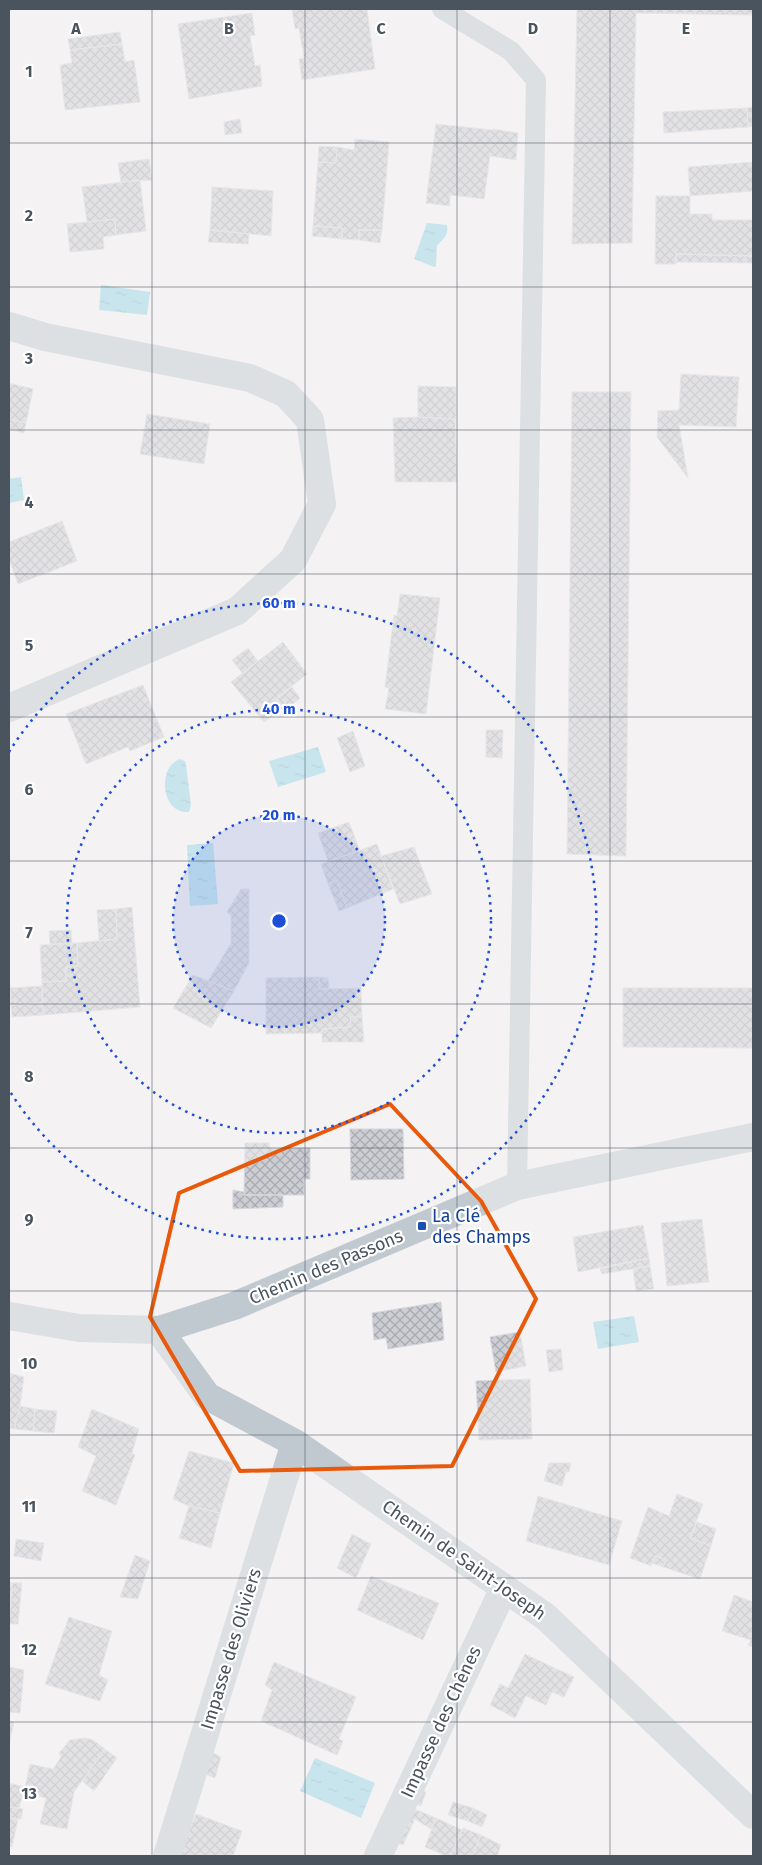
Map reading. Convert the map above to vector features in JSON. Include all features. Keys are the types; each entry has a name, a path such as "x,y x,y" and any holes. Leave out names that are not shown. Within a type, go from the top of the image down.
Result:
{"street":[{"path":"9,326 46,337 250,378 286,394 310,420 322,504 293,560 236,611 9,708"},
{"name":"Chemin des Passons","path":"9,1316 79,1328 159,1330 234,1306 517,1186 753,1137"},
{"name":"Chemin de Saint-Joseph","path":"159,1330 207,1396 295,1443 546,1617 753,1815"},
{"name":"Impasse des Oliviers","path":"166,1856 295,1443"},
{"name":"Impasse des Chênes","path":"378,1856 504,1588"}],"lane":[{"path":"442,9 511,51 536,80 517,1186"}],"highlighted area":[{"path":"390,1104 481,1201 536,1299 452,1466 240,1471 150,1317 179,1193"}],"water":[{"path":"427,223 447,225 446,234 437,246 436,266 434,267 414,259"},
{"path":"101,285 150,292 147,315 99,310"},
{"path":"21,477 24,500 9,503 9,479"},
{"path":"318,747 326,772 278,787 269,761"},
{"path":"179,759 185,761 186,765 191,805 189,812 176,809 171,804 166,791 165,784 168,770"},
{"path":"213,843 218,904 190,906 187,845"},
{"path":"634,1316 639,1342 598,1349 593,1322"},
{"path":"315,1758 375,1783 361,1818 300,1791"}],"building":[{"path":"292,9 367,9 375,69 302,80 299,59 304,58 299,28 295,29"},
{"path":"577,9 753,9 753,15 636,13 632,243 572,244"},
{"path":"252,13 255,35 250,36 255,66 260,65 262,86 189,99 178,24"},
{"path":"120,32 122,44 70,50 68,39"},
{"path":"122,44 125,62 134,60 140,102 65,110 60,65 72,63 70,50"},
{"path":"753,107 753,126 748,127 747,108"},
{"path":"747,108 748,127 664,133 663,112"},
{"path":"240,119 242,133 225,135 224,122"},
{"path":"436,124 518,133 516,160 490,156 484,199 450,195 450,206 426,203"},
{"path":"355,139 389,142 382,230 359,230 359,240 342,239 342,228 313,226 318,162 336,163 337,147 354,150"},
{"path":"319,146 337,147 336,163 318,162"},
{"path":"149,159 152,180 121,182 118,163"},
{"path":"753,162 753,191 690,196 688,167"},
{"path":"140,180 146,231 116,235 115,219 87,222 82,187"},
{"path":"212,187 273,191 271,236 210,230"},
{"path":"656,196 690,196 690,214 712,214 712,220 753,220 753,256 676,254 676,264 655,264"},
{"path":"115,219 116,235 103,237 104,249 70,252 67,224"},
{"path":"313,226 342,228 342,239 312,236"},
{"path":"210,230 249,234 248,244 208,242"},
{"path":"359,230 382,230 380,243 359,240"},
{"path":"676,254 753,256 753,263 676,262"},
{"path":"681,374 739,377 736,427 679,425 688,478 657,437 658,411 679,410"},
{"path":"9,383 33,389 26,423 9,419"},
{"path":"418,386 456,387 456,419 418,417"},
{"path":"572,392 631,392 626,856 567,854"},
{"path":"147,414 210,424 204,464 140,454"},
{"path":"393,418 455,419 457,482 395,482"},
{"path":"9,419 26,423 24,433 9,429"},
{"path":"62,521 77,561 18,584 9,559 9,542"},
{"path":"400,594 440,598 426,714 385,709 389,688 385,687 394,615 397,616"},
{"path":"283,642 307,674 277,698 283,708 264,722 231,682"},
{"path":"248,648 258,661 243,674 232,660"},
{"path":"143,685 164,737 130,751 128,747 86,764 66,714"},
{"path":"292,687 300,698 285,711 277,698"},
{"path":"486,730 503,730 502,758 486,757"},
{"path":"353,731 365,766 350,772 337,738"},
{"path":"349,822 360,851 328,861 318,833"},
{"path":"377,844 393,889 347,908 337,880 328,884 321,864"},
{"path":"414,847 432,894 400,904 381,856"},
{"path":"337,880 347,908 339,911 328,884"},
{"path":"241,889 249,889 249,963 234,991 208,981 231,943 231,916 227,912"},
{"path":"132,907 140,1007 43,1015 42,982 66,981 66,967 78,966 77,943 117,939 116,909"},
{"path":"116,909 117,939 99,941 97,910"},
{"path":"71,930 72,944 50,944 49,931"},
{"path":"77,943 78,966 66,967 66,981 42,982 40,945"},
{"path":"193,975 234,991 211,1028 173,1008"},
{"path":"319,977 319,989 361,988 362,1017 351,1017 350,1027 322,1029 321,1033 266,1034 266,978"},
{"path":"319,977 328,978 329,989 319,989"},
{"path":"42,986 42,1003 11,1005 10,988"},
{"path":"623,988 753,988 753,1048 623,1047"},
{"path":"42,1003 43,1015 12,1017 11,1005"},
{"path":"351,1017 362,1017 364,1042 322,1042 322,1029 350,1027"},
{"path":"350,1129 403,1129 404,1179 351,1180"},
{"path":"245,1143 269,1143 270,1148 310,1148 310,1179 304,1179 304,1195 244,1195"},
{"path":"233,1190 244,1192 244,1195 283,1195 283,1207 233,1209"},
{"path":"702,1219 709,1282 667,1286 661,1223"},
{"path":"643,1225 649,1258 578,1272 573,1237"},
{"path":"649,1258 650,1266 602,1274 600,1269"},
{"path":"650,1266 654,1289 636,1291 633,1269"},
{"path":"441,1302 444,1340 388,1349 386,1338 374,1340 372,1313"},
{"path":"520,1332 526,1366 496,1372 490,1337"},
{"path":"561,1349 563,1370 549,1372 546,1350"},
{"path":"9,1373 24,1377 20,1406 14,1429 9,1428"},
{"path":"530,1379 532,1439 479,1440 476,1381"},
{"path":"20,1406 35,1409 33,1431 14,1429"},
{"path":"35,1409 57,1411 54,1433 33,1431"},
{"path":"92,1409 139,1429 132,1453 135,1455 116,1505 82,1491 96,1456 78,1447"},
{"path":"189,1451 234,1463 220,1513 189,1506 173,1499"},
{"path":"549,1463 571,1463 562,1486 544,1481"},
{"path":"677,1494 703,1504 690,1538 711,1546 700,1579 663,1567 666,1560 655,1556 651,1566 630,1558 648,1507 669,1516"},
{"path":"538,1496 622,1521 609,1565 526,1541"},
{"path":"189,1506 220,1513 211,1548 179,1538"},
{"path":"697,1522 716,1529 711,1546 690,1538"},
{"path":"352,1534 371,1544 356,1578 337,1568"},
{"path":"16,1539 44,1543 41,1561 14,1556"},
{"path":"135,1555 150,1561 138,1599 120,1597"},
{"path":"655,1556 666,1560 663,1567 652,1563"},
{"path":"371,1576 439,1603 423,1640 357,1610"},
{"path":"9,1582 12,1583 9,1609"},
{"path":"12,1583 22,1583 18,1624 9,1624"},
{"path":"734,1595 753,1602 753,1647 748,1645 751,1640 722,1631"},
{"path":"69,1617 112,1631 99,1675 108,1680 100,1701 45,1684"},
{"path":"525,1654 574,1677 564,1697 552,1692 546,1705 526,1696 515,1718 490,1705 500,1684 508,1688"},
{"path":"274,1662 356,1697 339,1739 343,1741 337,1755 261,1721 272,1690 265,1685"},
{"path":"9,1667 24,1670 20,1713 9,1712"},
{"path":"9,1721 14,1722 9,1745"},
{"path":"85,1738 93,1740 105,1749 74,1792 67,1829 40,1824 46,1798 24,1792 30,1764 53,1769 61,1757 59,1753 70,1740"},
{"path":"203,1748 221,1757 215,1778 195,1770"},
{"path":"105,1749 117,1758 94,1791 82,1781"},
{"path":"9,1783 25,1787 19,1808 9,1807"},
{"path":"414,1787 426,1792 421,1806 408,1800"},
{"path":"453,1802 473,1808 468,1821 448,1815"},
{"path":"407,1806 436,1818 431,1829 415,1819 403,1845 394,1842"},
{"path":"9,1807 23,1809 21,1819 9,1818"},
{"path":"473,1808 487,1815 482,1827 468,1821"},
{"path":"196,1814 242,1831 233,1856 178,1856"},
{"path":"9,1818 18,1819 12,1847 9,1846"},
{"path":"436,1818 462,1830 450,1856 425,1847"},
{"path":"463,1828 481,1835 472,1856 450,1856"},
{"path":"481,1835 501,1845 497,1856 472,1856"}],"place":[{"name":"La Clé des Champs","path":"422,1226"}]}
